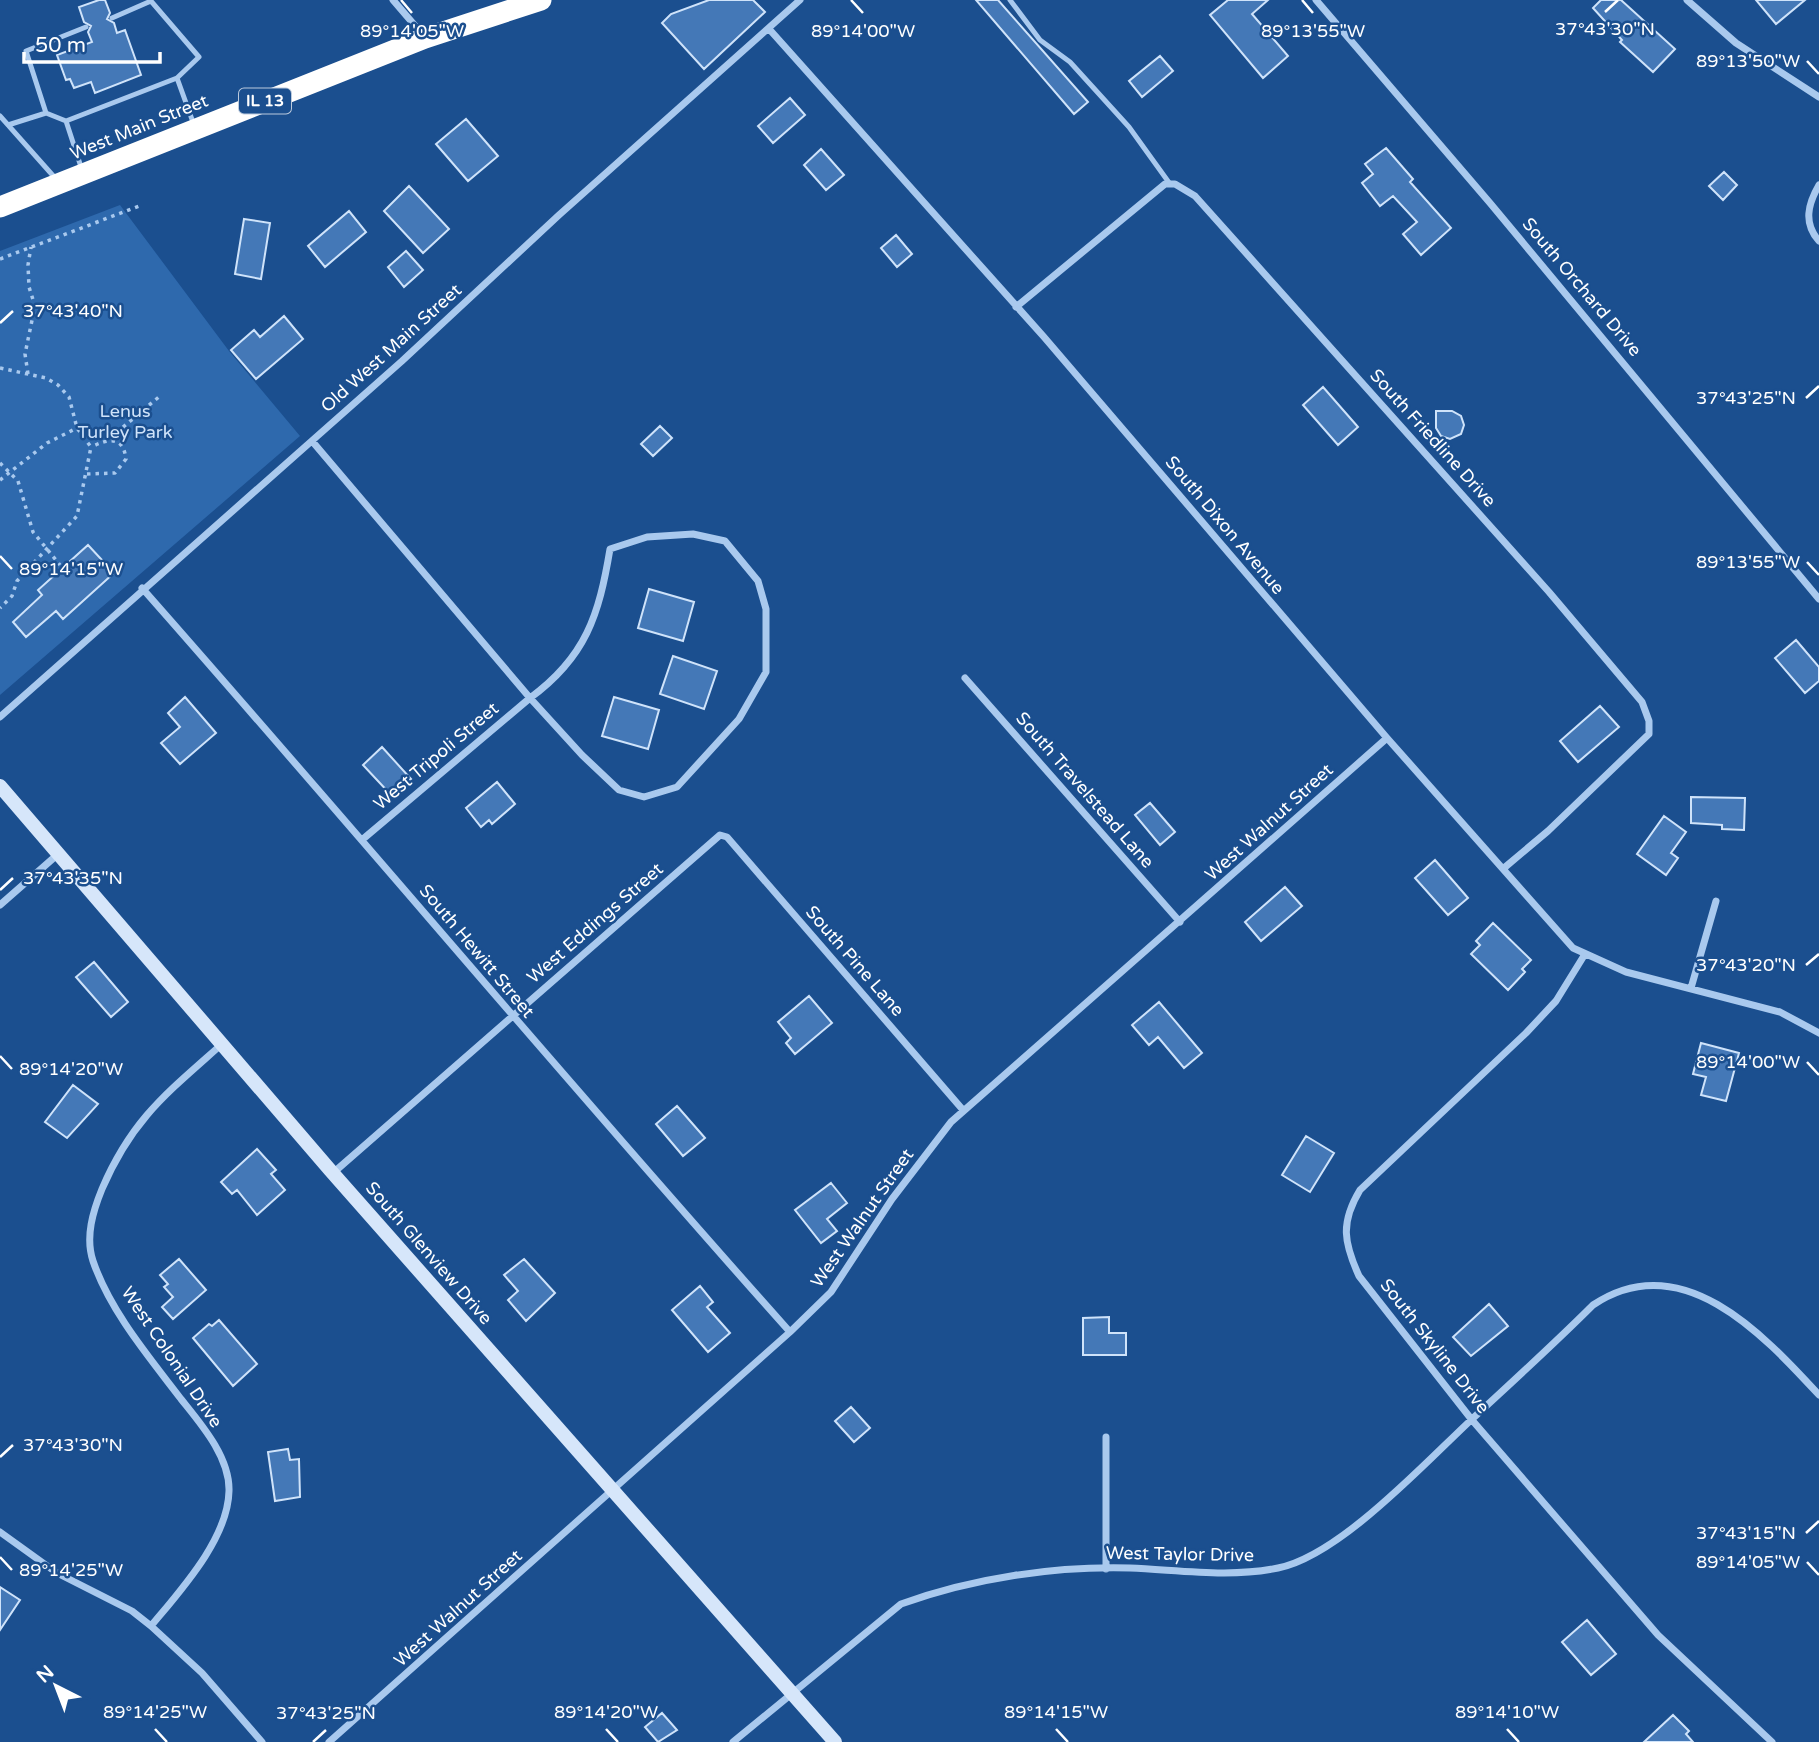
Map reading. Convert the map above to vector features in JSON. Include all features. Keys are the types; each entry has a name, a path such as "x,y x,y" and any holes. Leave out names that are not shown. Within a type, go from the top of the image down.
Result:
{"highway":[{"name":"West Main Street","path":"0,207 425,38 537,1"}],"street":[{"path":"393,0 425,38"},
{"name":"Old West Main Street","path":"0,717 142,588 312,441 559,215 770,30 800,0"},
{"name":"South Orchard Drive","path":"1316,0 1490,203 1819,599"},
{"path":"1687,0 1736,43 1819,97"},
{"name":"South Dixon Avenue","path":"770,30 1016,307 1387,738 1573,948 1626,972 1780,1012 1819,1033"},
{"path":"1016,307 1165,184 1170,184"},
{"name":"South Friedline Drive","path":"1170,184 1195,196 1549,592 1642,702 1649,721 1649,734 1640,746 1504,868"},
{"path":"1819,185 1808,203 1809,227 1819,241"},
{"path":"312,441 530,698 582,755 619,790 644,797 677,787 738,719 766,672 766,609 758,581 725,541 692,534 647,537 610,549 604,585 590,628 559,677 530,698"},
{"name":"South Hewitt Street","path":"142,588 363,839 511,1016 790,1332"},
{"name":"South Travelstead Lane","path":"965,678 1180,922"},
{"name":"West Tripoli Street","path":"363,839 530,698"},
{"name":"West Walnut Street","path":"329,1742 790,1332 831,1292 892,1199 963,1110 1387,738"},
{"name":"South Glenview Drive","path":"0,786 333,1173 835,1742"},
{"name":"West Eddings Street","path":"333,1173 720,835"},
{"name":"South Pine Lane","path":"720,835 727,837 963,1110"},
{"path":"0,905 57,855"},
{"path":"1691,988 1716,901"},
{"name":"South Skyline Drive","path":"1585,954 1556,1001 1360,1190 1347,1219 1346,1249 1359,1276 1472,1420 1658,1634 1772,1742"},
{"name":"West Colonial Drive","path":"150,1626 192,1577 220,1525 229,1491 226,1464 150,1359 108,1293 92,1259 89,1230 111,1168 135,1126 222,1044"},
{"name":"West Taylor Drive","path":"733,1742 901,1604 933,1592 1047,1571 1106,1569 1247,1574 1282,1568 1320,1549 1375,1511 1593,1305 1610,1293 1640,1285 1690,1290 1750,1326 1819,1395"},
{"path":"1106,1437 1106,1569"},
{"path":"0,1532 57,1573 132,1611 202,1673 262,1742"}],"lane":[{"path":"1010,0 1040,40 1070,62 1129,127 1170,184"},
{"path":"8,125 46,113 66,121 177,78 199,57 150,1 112,18"},
{"path":"46,113 26,51 86,27"},
{"path":"177,78 195,128"},
{"path":"0,116 59,183"},
{"path":"66,121 83,173"}],"path":[{"path":"0,259 142,205"},
{"path":"29,374 26,354 35,306 29,287 31,247"},
{"path":"0,368 29,374 58,385 75,411 77,428 91,447 77,516 17,581 12,596 0,608"},
{"path":"91,447 110,438 160,396"},
{"path":"0,480 47,443 77,428"},
{"path":"87,474 115,473 122,467 126,459 125,451 110,438"},
{"path":"0,463 18,481 33,531 60,565"}],"green space":[{"name":"Lenus Turley Park","path":"120,205 229,351 300,436 0,695 0,251"}],"building":[{"path":"105,0 110,13 107,19 114,23 117,33 125,30 141,75 95,93 91,82 74,88 70,79 66,80 57,55 92,42 88,32 91,26 84,22 79,7"},
{"path":"709,0 753,0 765,12 704,69 662,23 671,14"},
{"path":"976,0 998,0 1088,102 1074,114"},
{"path":"1228,0 1268,0 1252,14 1288,56 1263,78 1210,15"},
{"path":"1601,0 1621,0 1675,49 1653,72 1620,42 1622,40 1593,8"},
{"path":"1756,0 1805,0 1776,24"},
{"path":"1160,56 1173,71 1142,97 1129,81"},
{"path":"790,98 805,115 773,143 758,126"},
{"path":"466,119 498,156 468,181 436,144"},
{"path":"1386,148 1413,179 1410,182 1451,228 1421,255 1403,234 1417,222 1393,196 1380,206 1362,183 1373,174 1365,164"},
{"path":"821,149 844,175 826,190 804,165"},
{"path":"1724,172 1737,185 1723,200 1709,186"},
{"path":"409,186 449,229 423,253 384,211"},
{"path":"349,211 366,232 325,267 308,246"},
{"path":"244,219 270,223 261,279 235,274"},
{"path":"896,235 912,254 897,267 881,248"},
{"path":"406,251 423,270 404,287 388,267"},
{"path":"284,316 303,339 256,379 231,350 254,330 260,337"},
{"path":"1323,387 1358,427 1338,445 1303,405"},
{"path":"1436,411 1452,411 1461,416 1464,425 1461,434 1450,439 1441,436 1436,428"},
{"path":"660,426 672,438 653,456 641,444"},
{"path":"88,545 114,573 63,619 56,611 26,637 13,622 42,595 38,590"},
{"path":"649,589 694,602 683,641 638,628"},
{"path":"1796,640 1819,667 1819,681 1805,693 1775,658"},
{"path":"673,656 717,671 704,709 660,694"},
{"path":"185,697 216,733 180,764 161,743 180,727 168,713"},
{"path":"614,697 659,710 648,749 602,736"},
{"path":"1600,706 1619,727 1578,762 1560,741"},
{"path":"382,747 411,779 392,796 363,765"},
{"path":"497,782 515,804 492,824 489,820 481,827 466,808"},
{"path":"1691,797 1745,798 1744,830 1691,823"},
{"path":"1150,803 1175,832 1160,845 1135,815"},
{"path":"1664,816 1686,832 1671,853 1678,858 1666,875 1637,854"},
{"path":"1435,860 1468,898 1448,915 1415,878"},
{"path":"1285,887 1302,906 1261,941 1245,922"},
{"path":"1493,923 1531,960 1522,969 1525,972 1508,990 1471,954 1480,945 1476,941"},
{"path":"94,962 128,1002 111,1017 76,977"},
{"path":"809,996 832,1023 795,1054 786,1043 791,1038 778,1022"},
{"path":"1159,1002 1202,1053 1184,1068 1158,1037 1149,1045 1132,1025"},
{"path":"1701,1043 1739,1053 1726,1101 1701,1095 1706,1077 1693,1074"},
{"path":"73,1085 98,1104 67,1138 45,1122"},
{"path":"677,1106 705,1138 683,1156 656,1124"},
{"path":"1306,1136 1334,1153 1310,1192 1282,1175"},
{"path":"257,1149 276,1170 271,1174 285,1190 257,1215 237,1190 232,1194 221,1182"},
{"path":"831,1183 847,1203 827,1219 837,1231 821,1243 795,1210"},
{"path":"179,1259 206,1290 173,1319 162,1307 173,1297 164,1287 168,1284 160,1275"},
{"path":"524,1259 555,1293 526,1321 508,1300 518,1291 504,1275"},
{"path":"700,1286 713,1302 707,1307 730,1333 708,1352 672,1310"},
{"path":"1489,1304 1508,1326 1471,1356 1453,1337"},
{"path":"1109,1317 1109,1333 1126,1333 1126,1355 1083,1355 1083,1318"},
{"path":"219,1320 257,1364 233,1386 193,1338 209,1324 212,1326"},
{"path":"851,1407 870,1428 854,1442 835,1421"},
{"path":"288,1449 290,1460 299,1459 300,1497 275,1501 268,1452"},
{"path":"0,1587 20,1600 0,1630"},
{"path":"1587,1620 1616,1654 1591,1675 1562,1642"},
{"path":"662,1713 677,1730 658,1742 645,1727"},
{"path":"1673,1715 1689,1731 1686,1734 1693,1742 1644,1742"}]}
